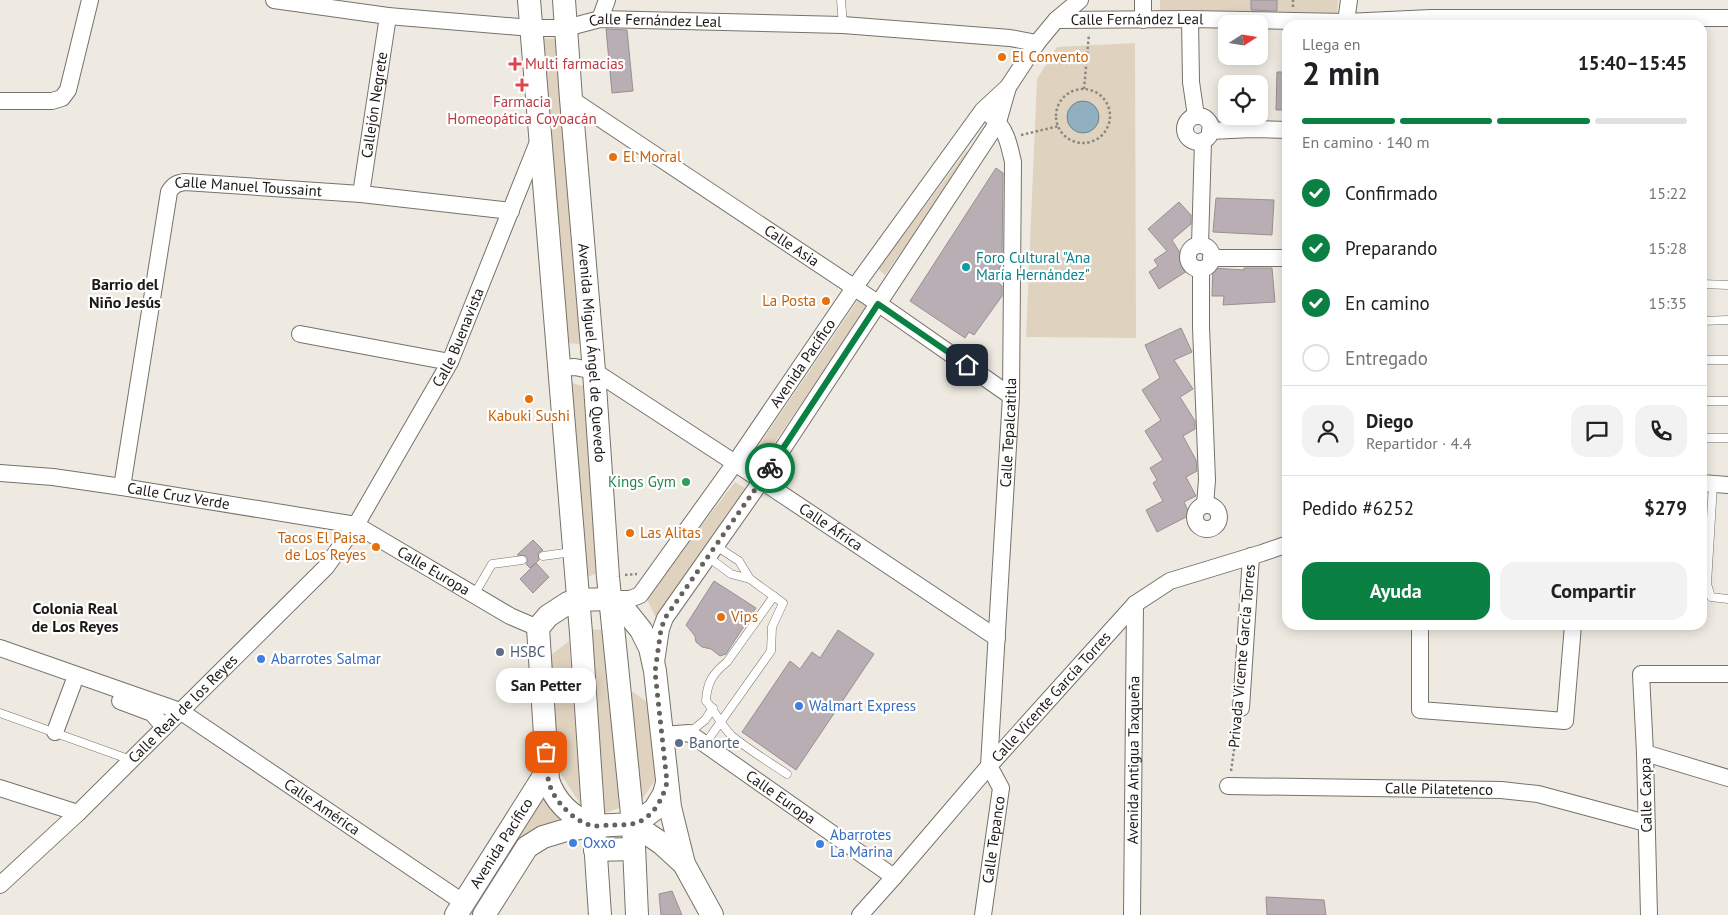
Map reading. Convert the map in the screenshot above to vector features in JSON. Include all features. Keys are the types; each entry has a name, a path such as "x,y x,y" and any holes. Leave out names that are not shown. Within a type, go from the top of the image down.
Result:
{"main road":[{"path":"529,0 578,600 600,915"},
{"name":"Avenida Miguel Ángel de Quevedo","path":"564,0 594,371 608,577 633,824 637,915"},
{"path":"610,599 621,605 641,630 650,648 655,672 670,807 684,864 712,915"},
{"name":"Avenida Pacífico","path":"578,600 610,599"},
{"path":"578,600 558,609 548,616 538,628 547,771 550,787 561,804 581,820 593,826"},
{"name":"Avenida Pacífico","path":"460,909 547,771"},
{"path":"667,782 664,794 655,808 647,816 633,824 661,843 684,864"},
{"name":"Avenida Pacífico","path":"484,915 527,847 543,837 593,826 633,824"},
{"path":"595,850 634,849"}],"street":[{"path":"0,101 52,101 62,98 68,90 90,0"},
{"name":"Calle Fernández Leal","path":"274,0 388,16 532,28 566,28 600,19 843,25 1010,38 1037,43"},
{"path":"600,19 607,0"},
{"path":"1056,20 1063,0"},
{"name":"Avenida Pacífico","path":"610,599 635,598 640,595 735,463 854,288 983,110 1008,87 1037,43 1056,20 1080,0"},
{"path":"1143,0 1143,20"},
{"path":"1346,20 1349,0"},
{"name":"Callejón Negrete","path":"361,194 388,16"},
{"name":"Calle Fernández Leal","path":"1568,20 1728,18"},
{"path":"1190,19 1191,82 1196,116 1206,120 1200,245 1210,250 1206,263 1201,327 1207,480 1205,505"},
{"name":"Calle Fernández Leal","path":"1056,20 1282,21"},
{"name":"Avenida Pacífico","path":"655,672 661,629 665,618 762,480 998,122 1008,87"},
{"name":"Calle Asia","path":"571,100 878,304 1011,396"},
{"name":"Calle Tepalcatitla","path":"983,110 998,122 1008,138 1013,162 1011,396 989,766"},
{"path":"1206,136 1252,129 1282,130"},
{"name":"Calle Buenavista","path":"356,525 450,362 540,138"},
{"name":"Calle Manuel Toussaint","path":"122,487 167,202 172,187 177,183 361,194 511,211"},
{"path":"1206,263 1282,258"},
{"path":"300,334 450,362"},
{"name":"Calle África","path":"558,368 575,367 594,371 762,480 997,638"},
{"name":"Calle Cruz Verde","path":"0,473 53,477 122,487 356,525"},
{"name":"Calle Europa","path":"356,525 510,616 538,628"},
{"name":"Calle Real de los Reyes","path":"0,885 78,813 326,567 356,525"},
{"name":"Calle Vicente García Torres","path":"860,915 989,766 1135,604 1170,581 1282,546"},
{"name":"Privada Vicente García Torres","path":"1241,708 1251,556"},
{"name":"Avenida Antigua Taxqueña","path":"1132,915 1135,604"},
{"path":"1420,630 1420,710 1565,721 1573,630"},
{"name":"Calle América","path":"0,648 180,710 460,909"},
{"path":"0,660 152,713 164,727"},
{"name":"Calle Caxpa","path":"1649,915 1641,674 1728,674"},
{"path":"55,732 73,684"},
{"path":"662,735 689,732"},
{"name":"Calle Europa","path":"689,732 894,877"},
{"path":"1645,753 1728,778"},
{"name":"Calle Tepanco","path":"983,915 1001,788 989,766"},
{"name":"Calle Pilatetenco","path":"1228,786 1501,790 1538,794 1646,824"},
{"path":"0,788 78,813"}],"lane":[{"path":"841,0 843,25"},
{"path":"1707,284 1728,285"},
{"path":"1707,320 1728,320"},
{"path":"1707,360 1728,360"},
{"path":"1707,401 1728,401"},
{"path":"1707,438 1728,438"},
{"path":"1714,484 1707,584 1711,597 1728,598"},
{"path":"543,556 574,552"},
{"path":"705,744 771,651 772,627 783,603 750,579 732,574 712,552"},
{"path":"712,552 739,561 750,579"},
{"path":"473,595 492,564 522,560"},
{"path":"774,596 727,662 718,669 706,686 706,701 732,736 787,774"},
{"path":"689,732 705,720 713,708"},
{"path":"0,713 131,760"}],"path":[{"path":"1084,89 1091,20"},
{"path":"1084,89 1098,94 1104,99 1110,113 1108,128 1097,139 1082,143 1068,138 1058,126 1057,111 1064,98 1070,93 1084,89"},
{"path":"1008,138 1058,126"},
{"path":"608,577 656,572"},
{"name":"Privada Vicente García Torres","path":"1228,786 1241,708"}],"shaded area":[{"path":"1160,0 1338,0 1337,13 1160,10"},
{"path":"539,38 558,39 582,344 563,343"},
{"path":"1135,43 1136,338 1026,337 1037,79 1057,47"},
{"path":"967,150 968,158 885,275 878,269"},
{"path":"858,300 868,306 762,461 755,451"},
{"path":"572,383 583,386 601,572 587,577"},
{"path":"735,482 747,489 658,623 646,597"},
{"path":"606,629 619,808 603,814 590,630"},
{"path":"569,641 581,805 553,762 546,659"},
{"path":"629,689 647,702 656,779 638,805"},
{"path":"545,789 570,822 532,832 474,915 462,915"}],"water":[{"path":"1083,101 1095,105 1099,117 1095,129 1083,133 1071,129 1067,117 1071,105"}],"building":[{"path":"1251,0 1277,0 1277,11 1251,10"},
{"path":"606,29 627,30 633,91 612,93"},
{"path":"1277,72 1282,72 1282,110 1276,110"},
{"name":"Foro Cultural \"Ana María Hernández\"","path":"996,168 1003,173 1002,260 996,281 1002,286 1002,296 974,335 969,332 965,338 910,301"},
{"path":"1216,198 1274,200 1272,235 1213,232"},
{"path":"1179,202 1191,215 1191,224 1172,240 1190,269 1159,289 1149,272 1158,266 1154,260 1167,251 1148,229"},
{"path":"1213,268 1244,270 1244,268 1272,268 1275,302 1223,305 1224,296 1212,296"},
{"path":"1181,328 1192,352 1174,360 1193,389 1180,397 1195,421 1195,429 1183,436 1196,460 1197,471 1186,477 1196,496 1184,502 1190,515 1157,532 1146,510 1163,501 1153,483 1157,480 1150,468 1163,460 1145,431 1161,420 1142,390 1160,378 1145,345"},
{"path":"533,540 543,550 538,553 539,560 530,568 526,564 528,560 526,556 517,555"},
{"path":"536,563 549,577 533,593 520,579"},
{"name":"Vips","path":"714,581 756,608 726,654 720,656 711,649 702,647 696,642 695,636 686,625"},
{"name":"Walmart Express","path":"838,630 874,654 796,770 742,732 790,661 800,669 812,652 820,658"},
{"path":"672,891 682,915 661,915 659,894"},
{"path":"1266,897 1324,900 1326,915 1267,915"}],"way so far":[{"path":"546,752 550,787 556,798 565,808 581,820 593,826 633,824 647,816 655,808 664,794 667,782 655,672 661,629 665,618 770,468"}],"place":[{"name":"El Convento","path":"1002,57"},
{"name":"Multi farmacias","path":"515,64"},
{"name":"Farmacia Homeopática Coyoacán","path":"522,85"},
{"name":"El Morral","path":"613,157"},
{"name":"Foro Cultural \"Ana María Hernández\"","path":"966,267"},
{"name":"La Posta","path":"826,301"},
{"name":"Kabuki Sushi","path":"529,399"},
{"name":"Kings Gym","path":"686,482"},
{"name":"Las Alitas","path":"630,533"},
{"name":"Tacos El Paisa de Los Reyes","path":"376,547"},
{"name":"Vips","path":"721,617"},
{"name":"HSBC","path":"500,652"},
{"name":"Abarrotes Salmar","path":"261,659"},
{"name":"Walmart Express","path":"799,706"},
{"name":"Banorte","path":"679,743"},
{"name":"San Petter","path":"546,752"},
{"name":"Oxxo","path":"573,843"},
{"name":"Abarrotes La Marina","path":"820,844"}],"district":[{"name":"Barrio del Niño Jesús","path":"125,293"},
{"name":"Colonia Real de Los Reyes","path":"75,617"}],"route":[{"path":"770,468 878,304 967,365"}]}
